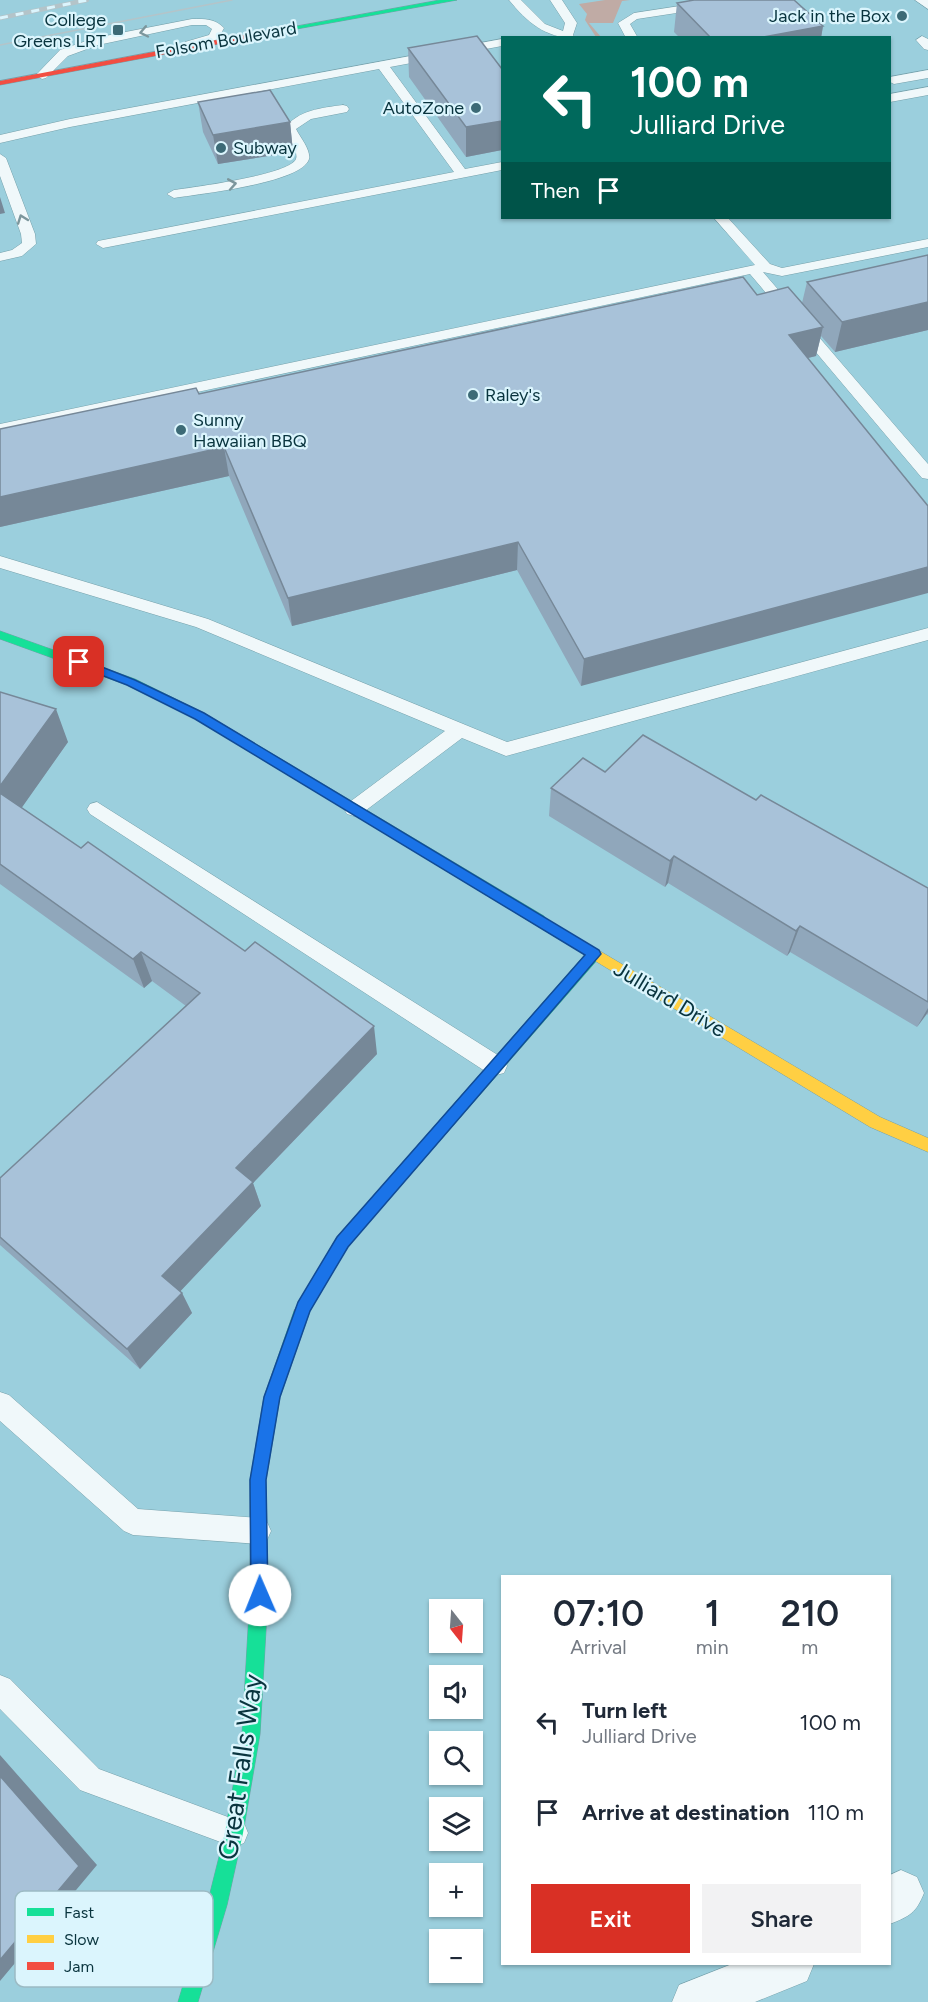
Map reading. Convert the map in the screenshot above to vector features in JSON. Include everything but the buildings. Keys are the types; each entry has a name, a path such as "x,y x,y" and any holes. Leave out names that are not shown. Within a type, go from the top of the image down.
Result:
{"street":[{"name":"Folsom Boulevard","path":"0,83 453,0"},
{"name":"Julliard Drive","path":"0,635 131,682 200,716 875,1122 928,1145"},
{"name":"Great Falls Way","path":"213,1921 234,1833 251,1734 260,1595 258,1480 272,1397 304,1307 342,1242 594,954"},
{"path":"696,2002 788,1965"},
{"name":"Great Falls Way","path":"188,2002 193,1987"}],"lane":[{"path":"515,0 541,26 568,36 571,23 556,0"},
{"path":"631,36 624,23 634,16 742,0"},
{"path":"921,0 928,6"},
{"path":"42,75 64,53 95,42 192,22 208,22 218,28 214,37 183,48"},
{"path":"0,140 70,123 501,43"},
{"path":"381,64 462,174"},
{"path":"894,80 928,74"},
{"path":"891,98 928,91"},
{"path":"174,194 272,177 294,170 302,161 303,154 290,129 295,121 304,116 343,109"},
{"path":"0,158 28,234 29,244 16,253 0,257"},
{"path":"103,244 501,166"},
{"path":"722,219 759,268 928,474"},
{"path":"0,429 759,268 782,272 928,243"},
{"path":"0,562 202,623 506,749 928,633"},
{"path":"354,809 459,731"},
{"path":"97,809 496,1066"},
{"path":"0,1404 133,1521 258,1531"},
{"path":"0,1689 90,1780 234,1833"}],"shaded area":[{"path":"605,0 630,0 622,1 613,23 589,23 600,36 595,36 585,20 587,14 579,4"}],"tram line":[{"path":"0,45 232,0"}],"railway":[{"path":"0,18 87,0"}],"traffic: fast":[{"path":"258,34 453,0"},
{"path":"0,635 131,682 200,716 539,920"},
{"path":"379,1200 594,954"},
{"path":"213,1918 234,1833 251,1734 259,1595 258,1480 272,1397 302,1311"},
{"path":"188,2002 192,1987"}],"traffic: slow":[{"path":"539,920 875,1122 928,1145"}],"traffic: jam":[{"path":"0,83 258,34"},
{"path":"302,1311 342,1242 379,1200"}],"place":[{"name":"Jack in the Box","path":"902,16"},
{"name":"College Greens LRT","path":"118,30"},
{"name":"AutoZone","path":"476,108"},
{"name":"Subway","path":"221,148"},
{"name":"Raley's","path":"473,395"},
{"name":"Sunny Hawaiian BBQ","path":"181,430"}],"route":[{"path":"79,662 131,682 200,716 594,954 342,1242 304,1307 272,1397 258,1480 260,1595"}]}
